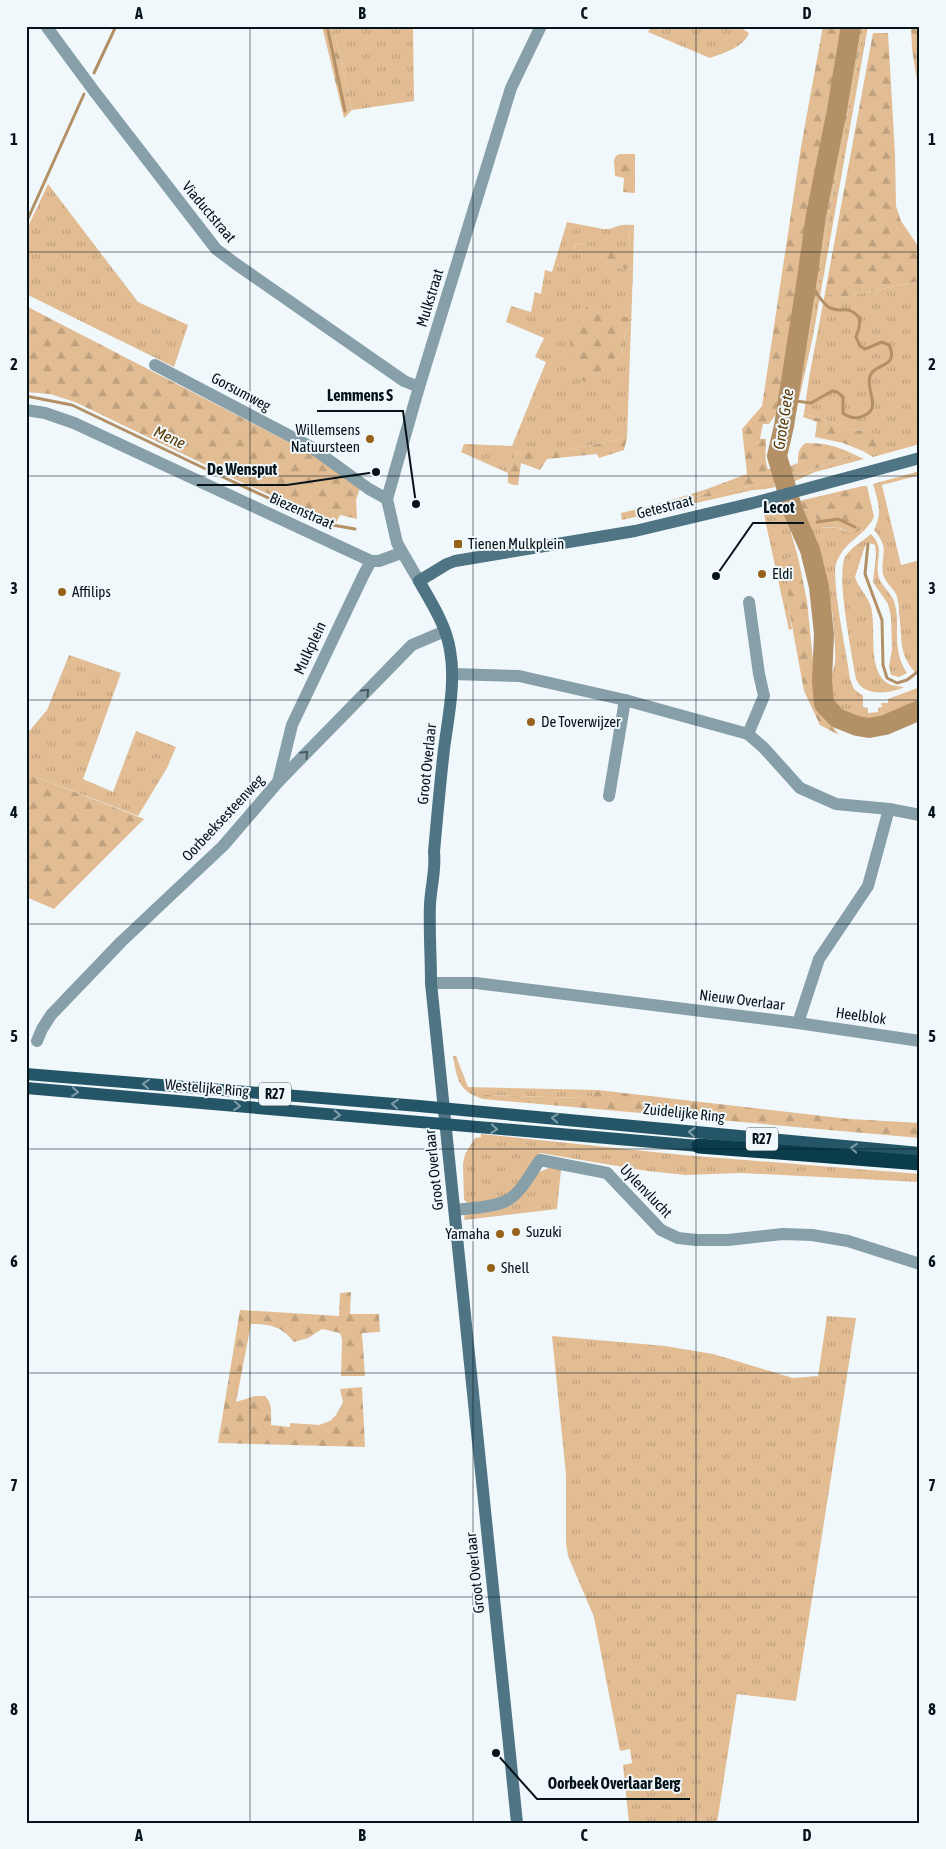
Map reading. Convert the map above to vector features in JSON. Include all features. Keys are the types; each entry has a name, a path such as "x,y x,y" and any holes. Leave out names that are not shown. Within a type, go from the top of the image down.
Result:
{"highway":[{"name":"Zuidelijke Ring","path":"699,1146 920,1163"}],"main road":[{"name":"Westelijke Ring","path":"26,1074 444,1108"},
{"name":"Westelijke Ring","path":"26,1088 446,1125"},
{"name":"Zuidelijke Ring","path":"444,1108 920,1153"},
{"name":"Zuidelijke Ring","path":"446,1125 699,1146"}],"street":[{"name":"Viaductstraat","path":"46,26 216,249 404,381 419,387"},
{"name":"Mulkstraat","path":"419,581 401,552 393,532 388,499 419,387 511,88 541,26"},
{"name":"Gorsumweg","path":"155,365 311,447 369,489 388,499"},
{"name":"Biezenstraat","path":"26,410 45,413 74,422 371,561"},
{"name":"Getestraat","path":"419,581 455,561 635,531 786,494 920,458"},
{"path":"371,561 379,561 401,552"},
{"name":"Mulkplein","path":"278,782 292,726 362,576 371,561"},
{"name":"Groot Overlaar","path":"419,581 445,631 450,650 452,674 434,852 435,871 430,902 431,983 517,1823"},
{"path":"748,734 764,696 749,602"},
{"name":"Oorbeeksesteenweg","path":"37,1041 50,1015 121,942 224,846 278,782 412,645 445,631"},
{"path":"452,674 518,676 625,700 748,734 764,748 800,788 836,804 889,809 920,815"},
{"path":"609,796 625,700"},
{"name":"Nieuw Overlaar","path":"431,983 476,983 798,1023 819,959 868,886 889,809"},
{"name":"Heelblok","path":"798,1023 920,1040"},
{"name":"Uylenvlucht","path":"455,1210 501,1204 509,1200 518,1191 540,1160 608,1173 661,1230 678,1238 728,1240 783,1234 812,1235 848,1241 920,1264"}],"green space":[{"path":"322,26 333,26 352,110 344,118"},
{"path":"333,26 413,26 414,101 352,110"},
{"path":"651,26 738,26 749,33 738,46 710,58 648,32"},
{"path":"823,26 843,26 827,107 823,142 785,358 779,410 769,424 763,424 760,439 766,439 768,469 773,468 776,479 675,506 675,503 708,493 707,489 747,474 742,429 762,406 801,147"},
{"path":"855,26 864,26 824,241 818,289 793,410 789,410 806,310 812,290"},
{"path":"864,26 868,26 813,336 796,413 790,412 789,410 793,410 818,289 824,241"},
{"path":"911,26 920,26 920,101 912,49"},
{"path":"873,33 888,33 896,206 901,221 920,249 920,281 843,297 825,293"},
{"path":"619,154 635,154 635,193 623,192 624,178 615,176 614,160"},
{"path":"48,184 138,302 188,325 174,367 26,294 26,231"},
{"path":"567,222 603,229 630,225 629,257 577,243 574,249 615,263 615,267 633,270 631,320 584,381 601,371 622,354 625,334 631,321 627,438 563,451 517,451 508,473 461,452 464,444 512,446 546,362 535,357 544,338 506,322 511,306 531,312 535,292 541,294 545,270 552,272"},
{"path":"630,225 634,225 633,270 615,267 615,263 574,250 577,243 629,256"},
{"path":"920,281 920,444 873,457 863,451 879,448 863,430 856,431 804,413 825,293 843,297"},
{"path":"26,306 312,454 361,486 356,500 357,519 340,515 336,523 245,484 75,402 50,394 26,392"},
{"path":"587,306 632,319 625,334 622,354 584,382 574,364 570,343 573,327"},
{"path":"804,413 856,431 863,430 873,437 880,449 863,451 843,443 815,437 817,422 803,417"},
{"path":"627,438 624,450 599,458 597,454 547,459 540,470 521,463 518,485 508,483 508,473 517,451 563,451"},
{"path":"806,443 830,446 853,454 789,479 785,468 798,463 801,447"},
{"path":"853,454 864,459 815,472 793,482 792,478"},
{"path":"920,471 920,475 882,485 901,565 920,560 920,677 904,655 896,594 885,580 883,574 884,547 874,530 879,512 873,484"},
{"path":"776,479 775,487 753,490 622,520 621,513 707,489 708,493 675,503 675,506"},
{"path":"863,486 867,486 874,517 871,523 843,551 837,561 835,570 839,612 850,679 854,689 863,696 863,707 868,708 868,713 878,712 878,708 882,707 881,703 888,703 888,699 920,687 920,702 897,714 869,721 856,720 845,716 836,708 831,694 830,685 835,657 834,630 823,562 819,563 808,527 797,513 806,509 818,520 819,527 838,528 850,533 867,508"},
{"path":"863,486 867,506 866,520 864,526 854,533 839,528 818,527 818,520 806,509 797,513 795,505 799,501"},
{"path":"784,508 798,557 788,559 788,604 792,629 789,630 764,515"},
{"path":"871,534 879,549 879,578 894,601 899,654 907,673 899,677 891,675 889,667 892,649 891,617 888,604 873,582 876,555 875,545 869,543 865,546 855,577 870,604 877,669 882,678 889,684 904,687 885,692 864,689 856,679 843,598 842,581 845,557 854,547"},
{"path":"798,557 807,601 817,700 821,710 839,735 820,725 804,691 788,604 788,559"},
{"path":"69,655 121,673 83,779 113,792 136,731 176,747 167,768 138,816 26,773 26,735 47,710"},
{"path":"26,773 144,819 54,909 26,897"},
{"path":"453,1056 456,1056 468,1087 598,1090 591,1097 586,1098 483,1095 483,1099 468,1092 460,1083"},
{"path":"598,1090 849,1119 920,1123 920,1138 483,1099 482,1095 586,1098 591,1097"},
{"path":"481,1134 683,1155 920,1174 920,1182 740,1173 686,1175 647,1171 540,1153 516,1186 506,1196 496,1200 468,1203 464,1200 463,1164 465,1154 475,1138 481,1137"},
{"path":"551,1167 561,1170 557,1209 464,1220 465,1212 505,1206 537,1173"},
{"path":"351,1292 350,1314 379,1314 380,1332 362,1333 365,1376 341,1376 342,1339 340,1333 322,1329 308,1338 294,1342 276,1327 251,1324 236,1402 255,1396 265,1396 270,1406 271,1425 290,1427 290,1423 319,1425 330,1421 336,1415 343,1402 340,1389 362,1387 365,1447 218,1443 240,1310 339,1316 340,1293"},
{"path":"827,1316 856,1318 796,1701 737,1694 717,1823 629,1823 623,1765 632,1763 630,1749 620,1751 594,1617 568,1556 566,1543 566,1475 552,1336 665,1346 713,1354 793,1378 818,1376"}],"waterway":[{"path":"94,73 116,26"},
{"path":"327,26 345,111"},
{"name":"Grote Gete","path":"851,26 816,215 784,426 777,456 793,511 810,550 819,587 824,634 822,681 824,704 837,718 857,726 869,728 885,725 920,710"},
{"path":"26,223 84,94"},
{"path":"788,400 811,403 832,391 837,392 843,397 843,413 847,416 856,418 868,414 873,404 869,382 870,376 872,372 889,361 892,352 889,345 882,342 865,349 860,346 856,337 860,318 851,311 835,310 827,306 807,279"},
{"name":"Mene","path":"26,396 72,405 299,512 327,524 355,529"},
{"name":"Mene","path":"775,474 782,472"},
{"path":"817,522 838,519 855,527"},
{"name":"Grote Gete","path":"800,528 807,525"},
{"path":"868,544 865,574 882,620 883,665 887,678 897,683 907,680 920,670"}],"place":[{"name":"Willemsens Natuursteen","path":"370,439"},
{"name":"De Wensput","path":"376,472"},
{"name":"Lemmens S","path":"416,504"},
{"name":"Tienen Mulkplein","path":"458,544"},
{"name":"Eldi","path":"762,574"},
{"name":"Lecot","path":"716,576"},
{"name":"Affilips","path":"62,592"},
{"name":"De Toverwijzer","path":"531,722"},
{"name":"Suzuki","path":"516,1232"},
{"name":"Yamaha","path":"500,1234"},
{"name":"Shell","path":"491,1268"},
{"name":"Oorbeek Overlaar Berg","path":"496,1753"}]}
